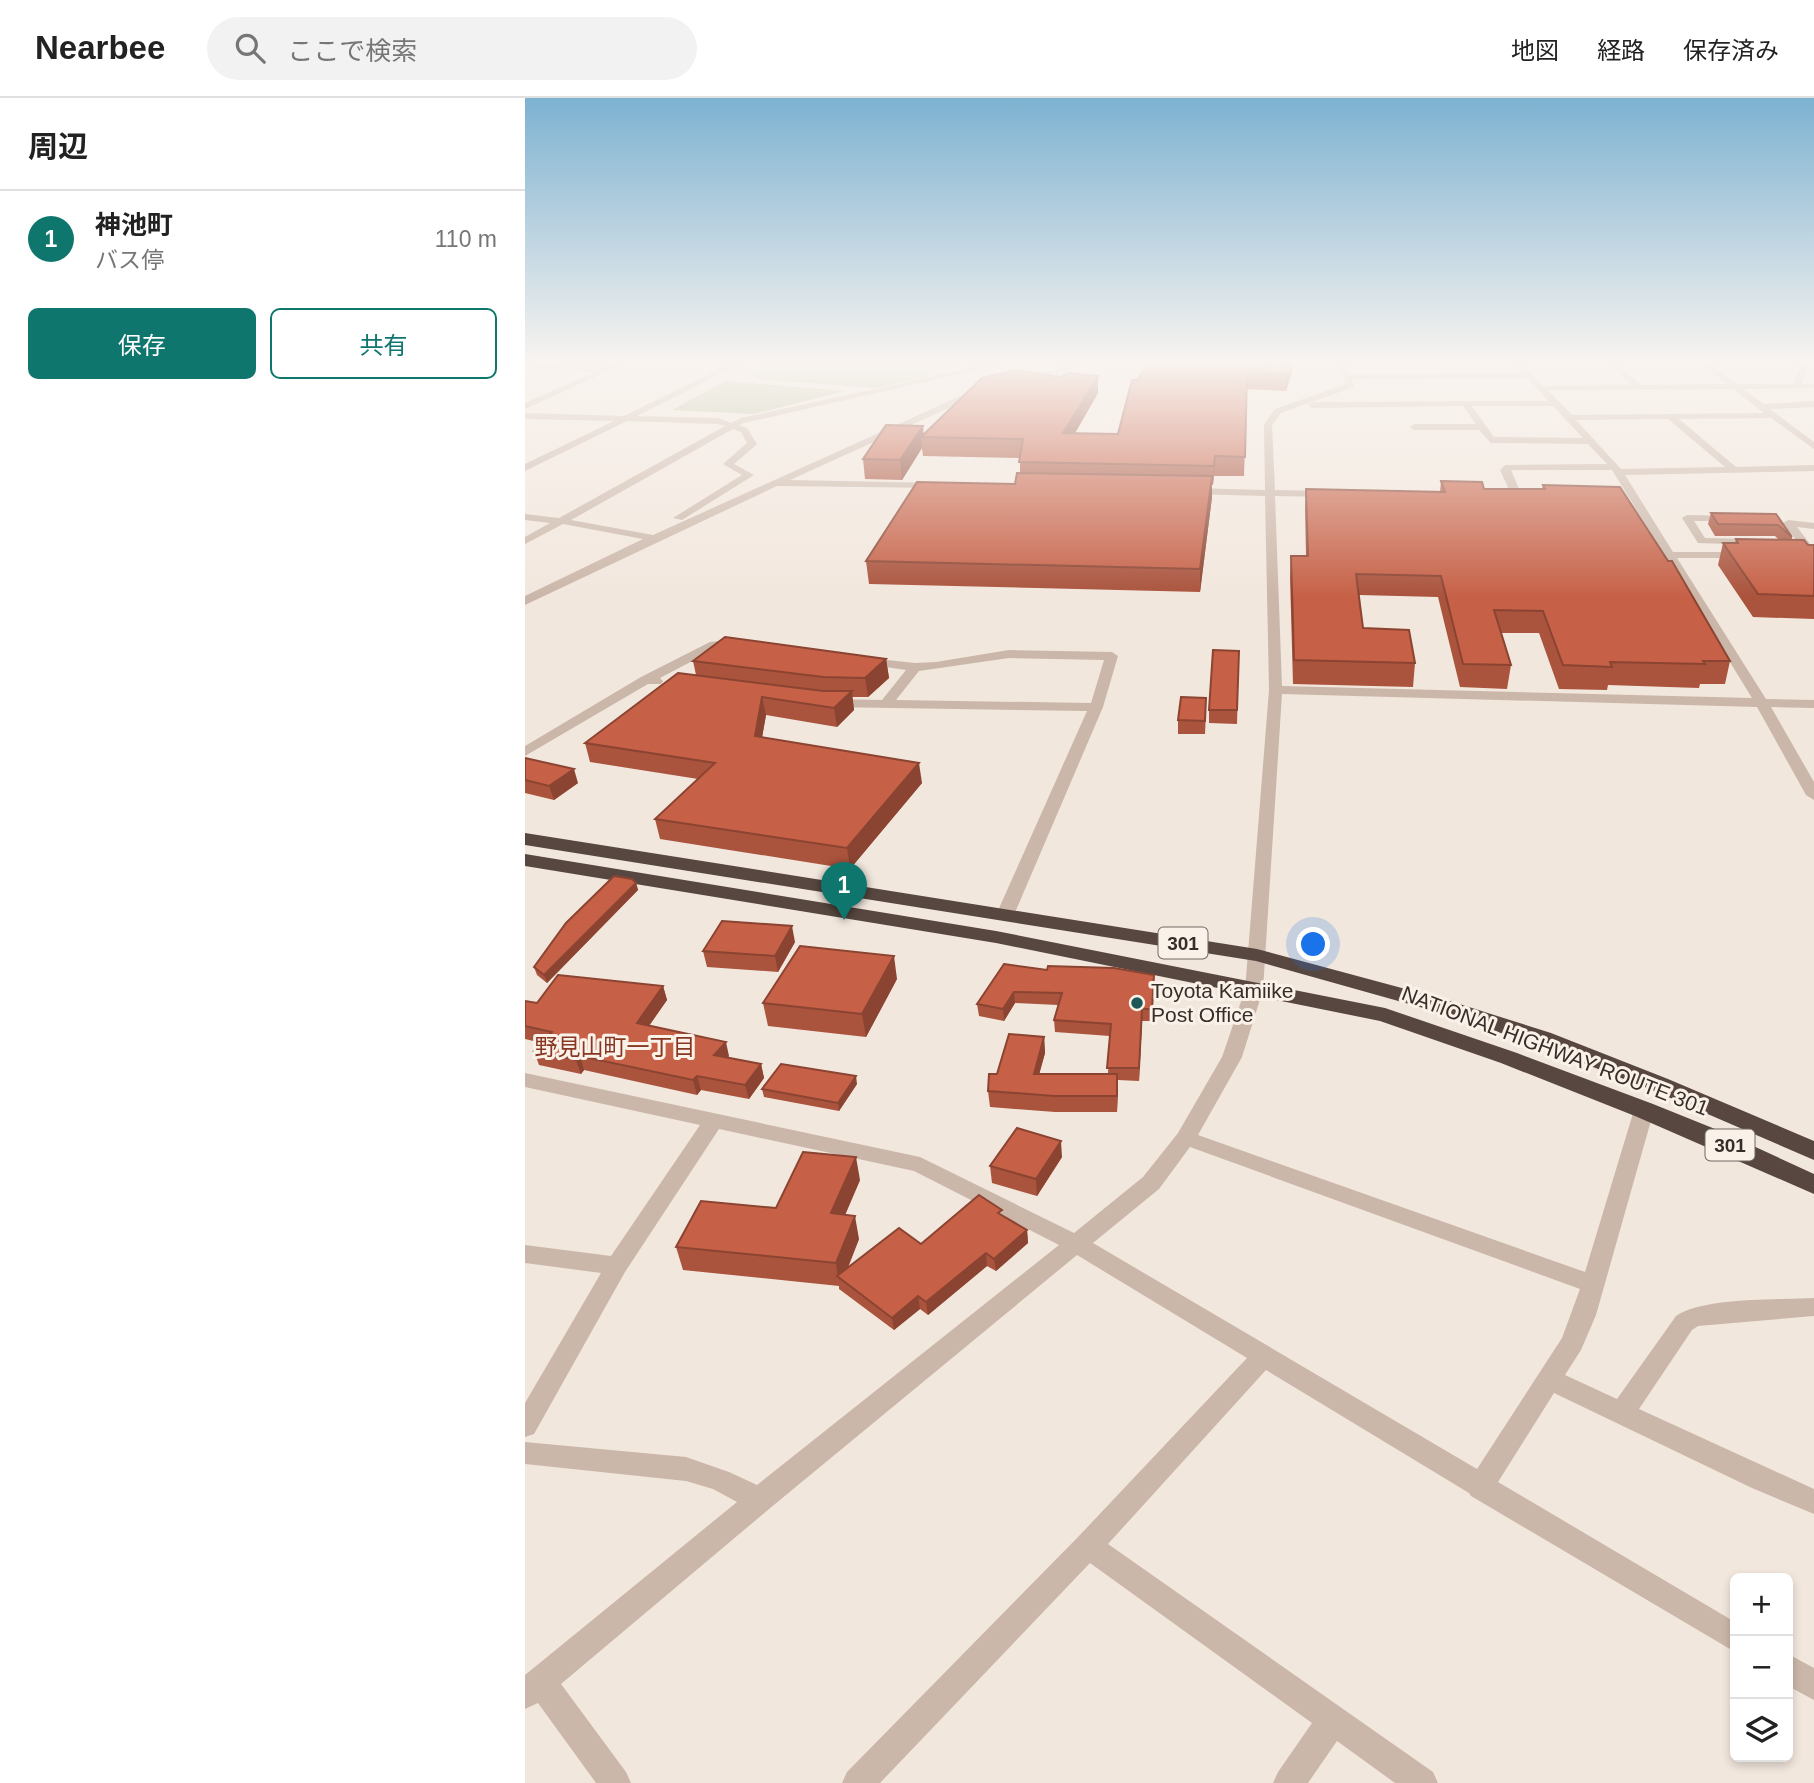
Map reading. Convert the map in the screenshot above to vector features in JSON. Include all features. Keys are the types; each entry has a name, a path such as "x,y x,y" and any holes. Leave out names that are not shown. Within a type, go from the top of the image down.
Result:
{"highway":[{"name":"NATIONAL HIGHWAY ROUTE 301","path":"525,839 1257,955 1371,985 1505,1026 1671,1088 1814,1151"},
{"name":"NATIONAL HIGHWAY ROUTE 301","path":"525,860 996,937 1385,1014 1644,1110 1716,1139 1814,1185"}],"street":[{"path":"525,468 583,440"},
{"path":"525,541 708,440"},
{"path":"525,517 651,537 749,475 728,464 752,444 750,440"},
{"path":"525,601 651,537 873,440"},
{"path":"615,1783 533,1688 759,1500 1151,1183 1187,1138 1232,1057 1254,990 1276,690 1268,440"},
{"path":"1491,440 1591,441 1616,469 1671,555 1762,703 1814,795"},
{"path":"1698,440 1734,470"},
{"path":"1517,496 1505,470 1507,467 1734,470 1814,468"},
{"path":"778,483 955,486"},
{"path":"1174,491 1338,494"},
{"path":"1503,496 1530,496"},
{"path":"1621,498 1635,498"},
{"path":"1738,519 1687,518 1702,541 1775,542"},
{"path":"1814,526 1788,523 1814,556"},
{"path":"1671,555 1760,555"},
{"path":"1795,555 1814,556"},
{"path":"525,752 646,680 713,645 749,643"},
{"path":"846,657 915,667 1009,654 1112,656 1096,707 1005,915"},
{"path":"886,704 915,667"},
{"path":"646,680 674,684"},
{"path":"1276,690 1814,704"},
{"path":"813,701 1096,707"},
{"path":"525,1080 920,1164 1077,1244 1480,1488 1732,1636"},
{"path":"1480,1488 1572,1343 1584,1315 1644,1110"},
{"path":"525,1426 617,1266 713,1120"},
{"path":"1187,1138 1591,1284"},
{"path":"525,1254 617,1266"},
{"path":"1623,1412 1684,1323 1691,1318 1814,1307"},
{"path":"858,1783 1088,1546 1263,1357"},
{"path":"1548,1378 1814,1503"},
{"path":"525,1453 686,1469 720,1480 759,1500"},
{"path":"1088,1546 1422,1783"},
{"path":"1793,1672 1814,1685"},
{"path":"1289,1783 1334,1719"}],"building":[{"path":"876,440 914,440 900,460 863,459"},
{"path":"1023,440 1245,440 1245,457 1215,456 1214,466 1019,462"},
{"path":"1017,473 1212,476 1200,569 866,561 917,482 1015,484"},
{"path":"1441,481 1482,482 1484,489 1545,489 1543,485 1620,487 1668,561 1672,561 1730,661 1703,661 1705,664 1610,662 1612,667 1563,665 1543,611 1494,610 1511,665 1463,664 1441,576 1356,574 1363,628 1409,630 1415,663 1294,660 1291,556 1308,556 1306,489 1445,492"},
{"path":"1711,513 1776,514 1792,537 1778,525 1718,524"},
{"path":"1736,539 1804,540 1808,545 1814,545 1814,596 1758,594 1723,543 1738,543"},
{"path":"725,637 886,659 865,678 823,677 693,661"},
{"path":"1213,650 1239,651 1237,710 1209,710"},
{"path":"678,673 823,691 852,691 834,708 762,697 755,736 919,763 847,848 655,819 715,763 585,743"},
{"path":"1181,697 1206,698 1205,721 1178,720"},
{"path":"525,758 574,769 549,786 525,780"},
{"path":"614,876 632,879 636,883 544,975 534,967 566,923"},
{"path":"722,921 792,926 775,956 703,951"},
{"path":"800,946 894,956 862,1014 763,1003"},
{"path":"1004,964 1047,970 1048,966 1114,968 1154,975 1152,1009 1142,1009 1139,1068 1107,1068 1111,1024 1054,1020 1062,993 1014,992 1003,1009 977,1004"},
{"path":"558,975 663,986 637,1023 726,1042 714,1055 761,1064 745,1085 697,1076 693,1080 580,1056 576,1060 534,1051 552,1032 525,1026 525,1001 537,1003"},
{"path":"1009,1034 1044,1037 1034,1074 1117,1074 1117,1096 1054,1096 988,1091 989,1074 997,1074"},
{"path":"781,1064 856,1076 838,1103 762,1089"},
{"path":"1017,1128 1061,1141 1036,1179 990,1166"},
{"path":"803,1152 856,1157 831,1213 855,1216 836,1263 676,1247 701,1201 776,1208"},
{"path":"979,1195 1002,1210 998,1213 1027,1230 994,1259 986,1253 926,1302 918,1296 892,1318 837,1276 899,1228 921,1244"}],"place":[{"name":"神池町","path":"844,920"},
{"name":"Toyota Kamiike Post Office","path":"1137,1003"}],"district":[{"name":"野見山町一丁目","path":"615,1047"}]}
